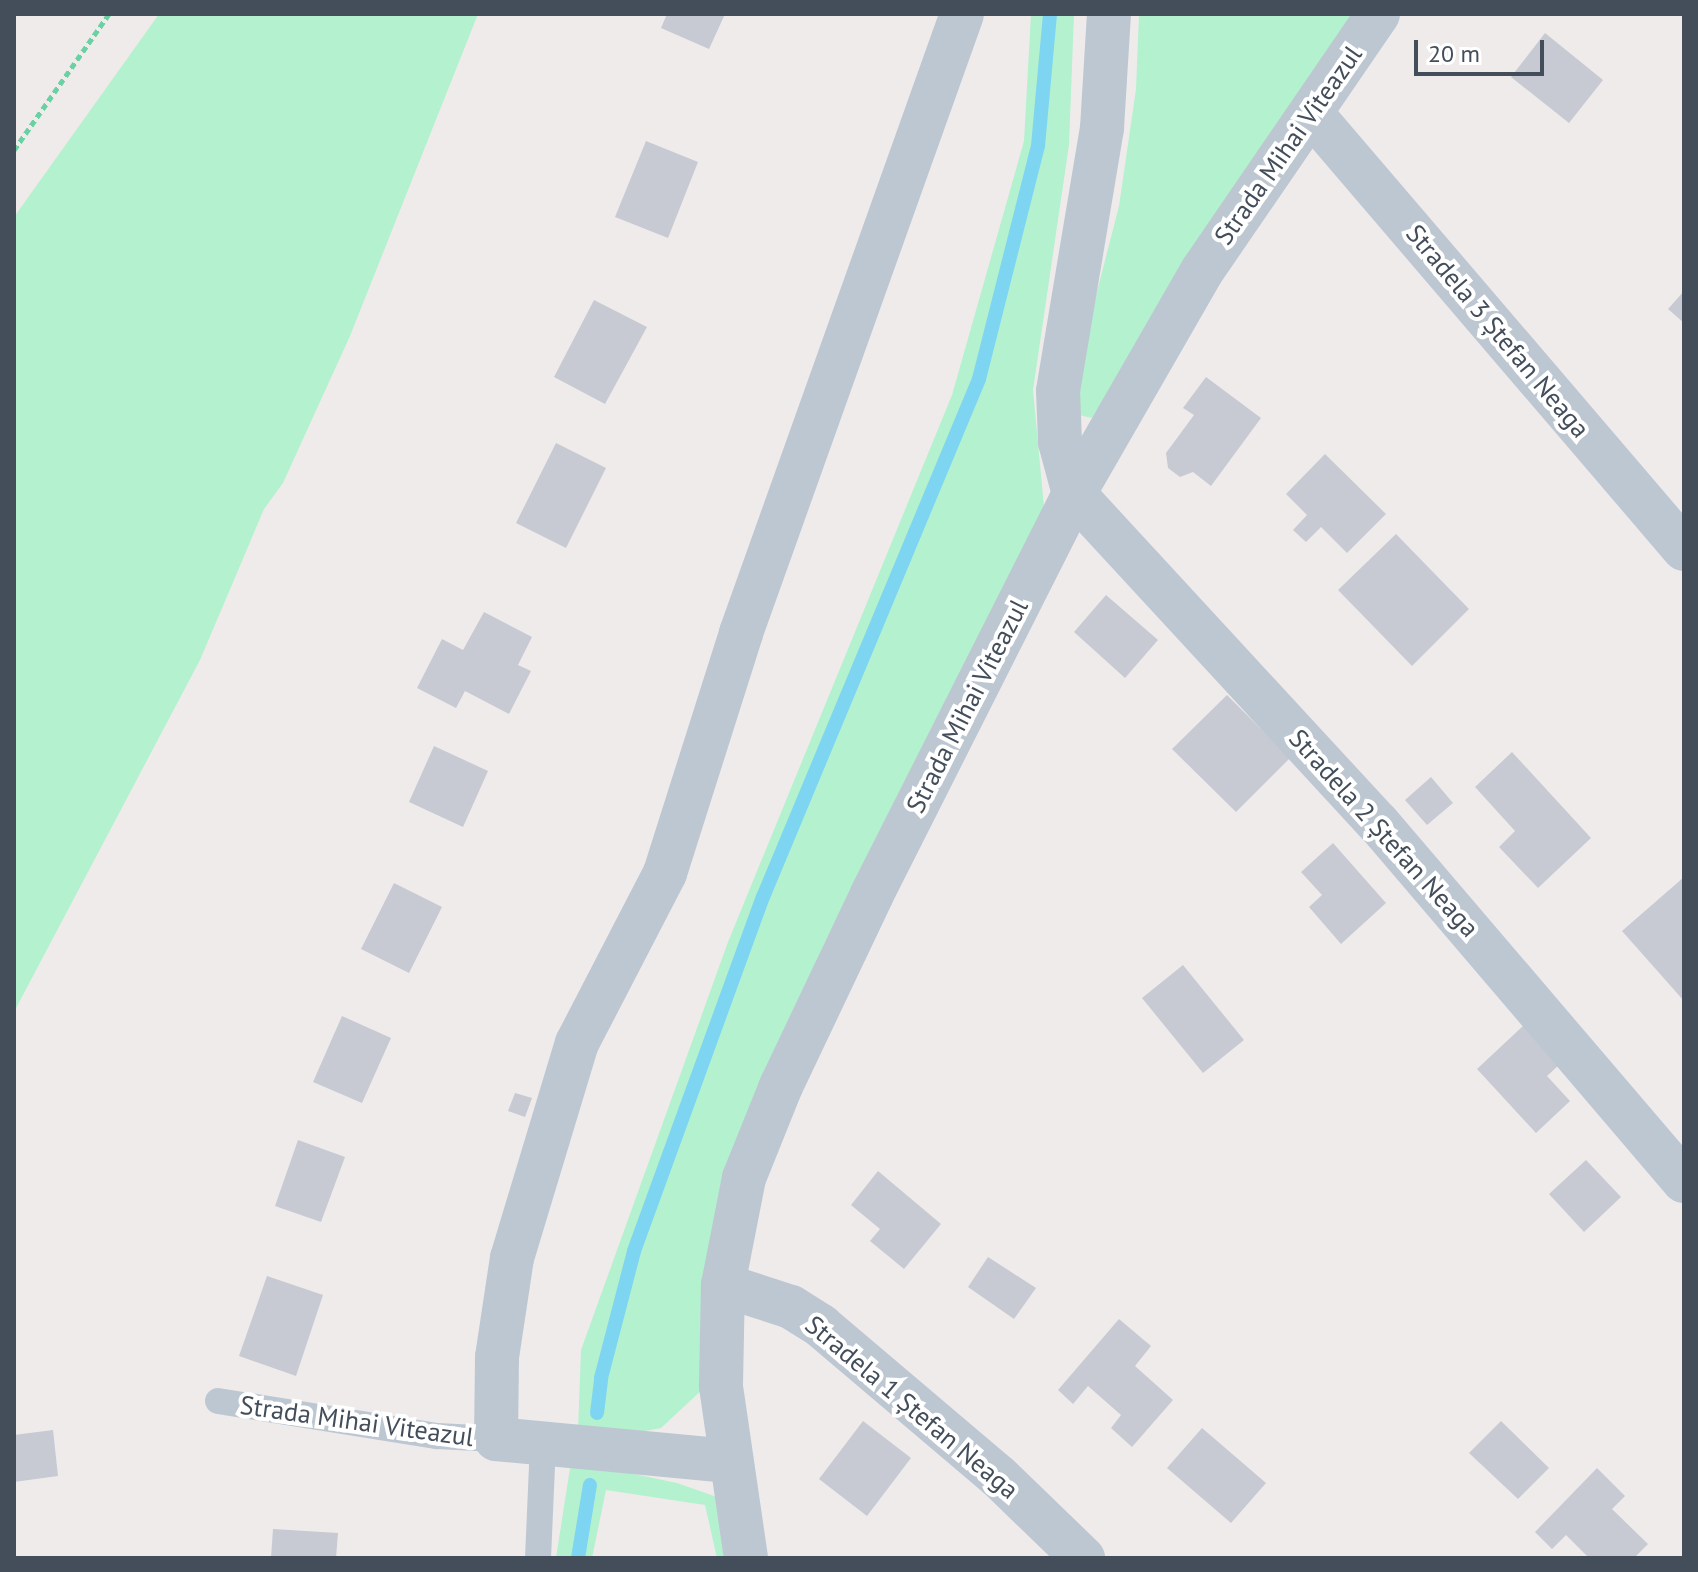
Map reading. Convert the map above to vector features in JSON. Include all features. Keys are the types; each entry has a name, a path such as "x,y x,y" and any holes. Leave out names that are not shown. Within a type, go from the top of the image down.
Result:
{"street":[{"name":"Strada Mihai Viteazul","path":"729,1461 496,1439 497,1357 512,1258 577,1043 665,873 741,633 962,14"},
{"path":"1074,494 1060,442 1058,391 1102,128 1109,14"},
{"name":"Strada Mihai Viteazul","path":"746,1558 729,1461 721,1386 723,1285 744,1178 781,1086 879,881 1074,494 1202,271 1378,14"},
{"name":"Stradela 3 Ștefan Neaga","path":"1311,113 1684,549"},
{"name":"Stradela 2 Ștefan Neaga","path":"1074,494 1378,823 1684,1181"},
{"name":"Stradela 1 Ștefan Neaga","path":"723,1285 791,1307 821,1326 999,1477 1083,1558"}],"lane":[{"name":"Strada Mihai Viteazul","path":"218,1401 437,1436 496,1439"},
{"path":"538,1558 543,1445"}],"path":[{"path":"14,150 109,14"}],"green space":[{"path":"159,14 478,14 350,336 283,483 264,509 200,660 14,1012 14,217"},
{"path":"1031,14 1074,14 1069,145 1033,390 1044,507 824,944 724,1179 704,1388 661,1428 619,1436 578,1431 581,1350 728,942 952,395 1024,141"},
{"path":"1139,14 1355,14 1292,102 1092,418 1079,415 1080,358 1119,206 1136,89"},
{"path":"570,1468 610,1469 677,1483 717,1497 731,1558 717,1558 705,1505 606,1490 592,1558 556,1558"}],"building":[{"path":"667,14 725,14 709,49 661,28"},
{"path":"1545,33 1603,80 1569,123 1511,77"},
{"path":"646,141 698,162 668,238 615,217"},
{"path":"1684,291 1684,323 1668,309"},
{"path":"594,300 647,327 605,404 554,377"},
{"path":"1206,377 1261,418 1211,486 1193,472 1180,477 1168,468 1166,453 1194,415 1183,408"},
{"path":"556,443 606,468 566,548 516,523"},
{"path":"1325,454 1386,514 1347,553 1321,527 1306,542 1293,530 1307,515 1286,494"},
{"path":"1396,534 1469,609 1412,666 1338,590"},
{"path":"1106,595 1158,640 1125,678 1074,632"},
{"path":"484,612 532,637 518,665 531,671 509,714 465,691 456,708 417,688 442,639 463,650"},
{"path":"1227,695 1290,758 1236,812 1172,749"},
{"path":"434,746 488,771 463,827 409,802"},
{"path":"1512,752 1591,838 1538,888 1499,847 1515,831 1475,787"},
{"path":"1431,777 1453,803 1427,825 1405,800"},
{"path":"1333,843 1386,903 1341,944 1309,907 1322,895 1301,872"},
{"path":"1684,877 1684,1001 1622,931"},
{"path":"394,883 442,907 409,973 361,949"},
{"path":"1183,965 1244,1040 1203,1073 1142,998"},
{"path":"342,1016 391,1038 362,1103 313,1082"},
{"path":"1524,1025 1560,1064 1547,1076 1570,1101 1536,1133 1477,1069"},
{"path":"515,1093 532,1098 525,1117 508,1111"},
{"path":"298,1140 345,1157 321,1222 275,1206"},
{"path":"1586,1160 1621,1197 1584,1232 1549,1194"},
{"path":"878,1171 941,1224 904,1269 870,1241 880,1229 851,1205"},
{"path":"988,1257 1036,1288 1014,1319 968,1287"},
{"path":"267,1276 323,1295 296,1376 239,1356"},
{"path":"1119,1319 1151,1346 1135,1366 1173,1400 1132,1447 1111,1428 1121,1415 1088,1386 1073,1404 1058,1390"},
{"path":"863,1421 911,1458 867,1516 819,1479"},
{"path":"1501,1421 1549,1468 1518,1499 1469,1453"},
{"path":"1202,1428 1266,1483 1231,1523 1167,1468"},
{"path":"53,1430 58,1476 14,1482 14,1435"},
{"path":"1597,1468 1625,1496 1612,1509 1648,1544 1634,1558 1589,1558 1566,1535 1552,1549 1535,1532"},
{"path":"273,1529 338,1533 336,1558 271,1558"}],"waterway":[{"path":"597,1413 601,1378 634,1251 763,897 979,379 1038,146 1050,14"},
{"path":"578,1558 590,1485"}]}
